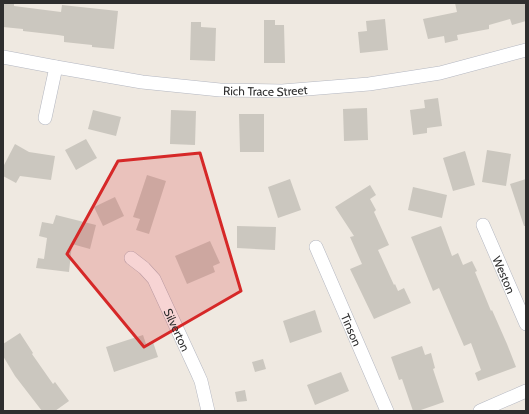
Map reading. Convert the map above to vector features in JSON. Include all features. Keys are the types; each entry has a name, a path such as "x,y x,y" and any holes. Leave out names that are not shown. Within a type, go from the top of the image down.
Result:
{"street":[{"name":"Rich Trace Street","path":"3,57 56,68 179,87 220,90 282,91 369,84 440,73 526,50"},
{"path":"45,118 56,68"},
{"name":"Weston","path":"483,225 526,324"},
{"name":"Tinson","path":"316,247 387,411"},
{"name":"Silverton","path":"131,258 144,268 154,279 201,381 208,411"},
{"path":"480,411 526,391"}],"highlighted area":[{"path":"200,153 241,291 144,347 67,254 118,161"}],"building":[{"path":"3,3 14,3 14,6 61,12 62,5 118,11 114,49 64,42 64,36 3,27"},
{"path":"455,3 526,3 526,21 512,25 510,19 489,25 489,29 457,35 458,40 445,43 444,36 428,39 423,19 457,12"},
{"path":"385,19 388,50 360,53 358,32 367,31 366,21"},
{"path":"264,20 275,20 275,25 284,25 285,63 264,63"},
{"path":"191,22 201,22 201,27 216,28 215,61 190,60"},
{"path":"438,98 442,126 427,128 427,133 413,135 410,110 425,108 424,100"},
{"path":"367,108 368,140 344,141 343,109"},
{"path":"93,110 121,117 116,136 88,129"},
{"path":"171,110 196,111 195,145 170,144"},
{"path":"239,114 264,114 264,152 240,152"},
{"path":"86,139 97,158 76,170 65,150"},
{"path":"15,144 29,152 55,156 51,180 20,176 16,183 3,176 3,167"},
{"path":"487,150 511,154 506,186 482,182"},
{"path":"465,151 475,185 453,191 443,158"},
{"path":"147,175 166,181 149,234 136,230 140,219 133,217"},
{"path":"290,179 301,210 278,218 268,187"},
{"path":"526,179 526,226 524,226 510,184"},
{"path":"370,185 376,195 370,199 376,210 374,212 389,245 378,250 394,285 395,284 398,291 404,288 411,303 374,319 350,269 362,264 350,237 354,236 335,207"},
{"path":"413,187 447,195 442,218 408,210"},
{"path":"115,197 124,216 103,226 94,207"},
{"path":"56,215 96,225 90,249 72,244 69,272 36,268 38,258 44,259 47,238 39,236 42,222 53,224"},
{"path":"237,226 276,227 275,250 237,248"},
{"path":"441,226 452,256 458,253 463,265 472,261 491,311 492,310 516,367 478,381 475,373 481,370 471,343 464,346 439,288 433,291 411,237"},
{"path":"210,241 220,263 213,266 215,272 187,284 175,256"},
{"path":"315,310 322,332 290,343 283,321"},
{"path":"20,333 33,353 32,354 53,384 55,382 69,401 55,411 42,411 15,376 3,356 3,344"},
{"path":"143,335 146,344 153,342 158,357 114,372 106,347"},
{"path":"422,346 425,355 431,353 435,368 433,369 444,402 418,411 413,411 402,379 399,380 391,357"},
{"path":"263,359 266,369 255,372 252,362"},
{"path":"341,372 349,391 315,405 307,385"},
{"path":"245,390 247,401 237,402 235,392"}]}
